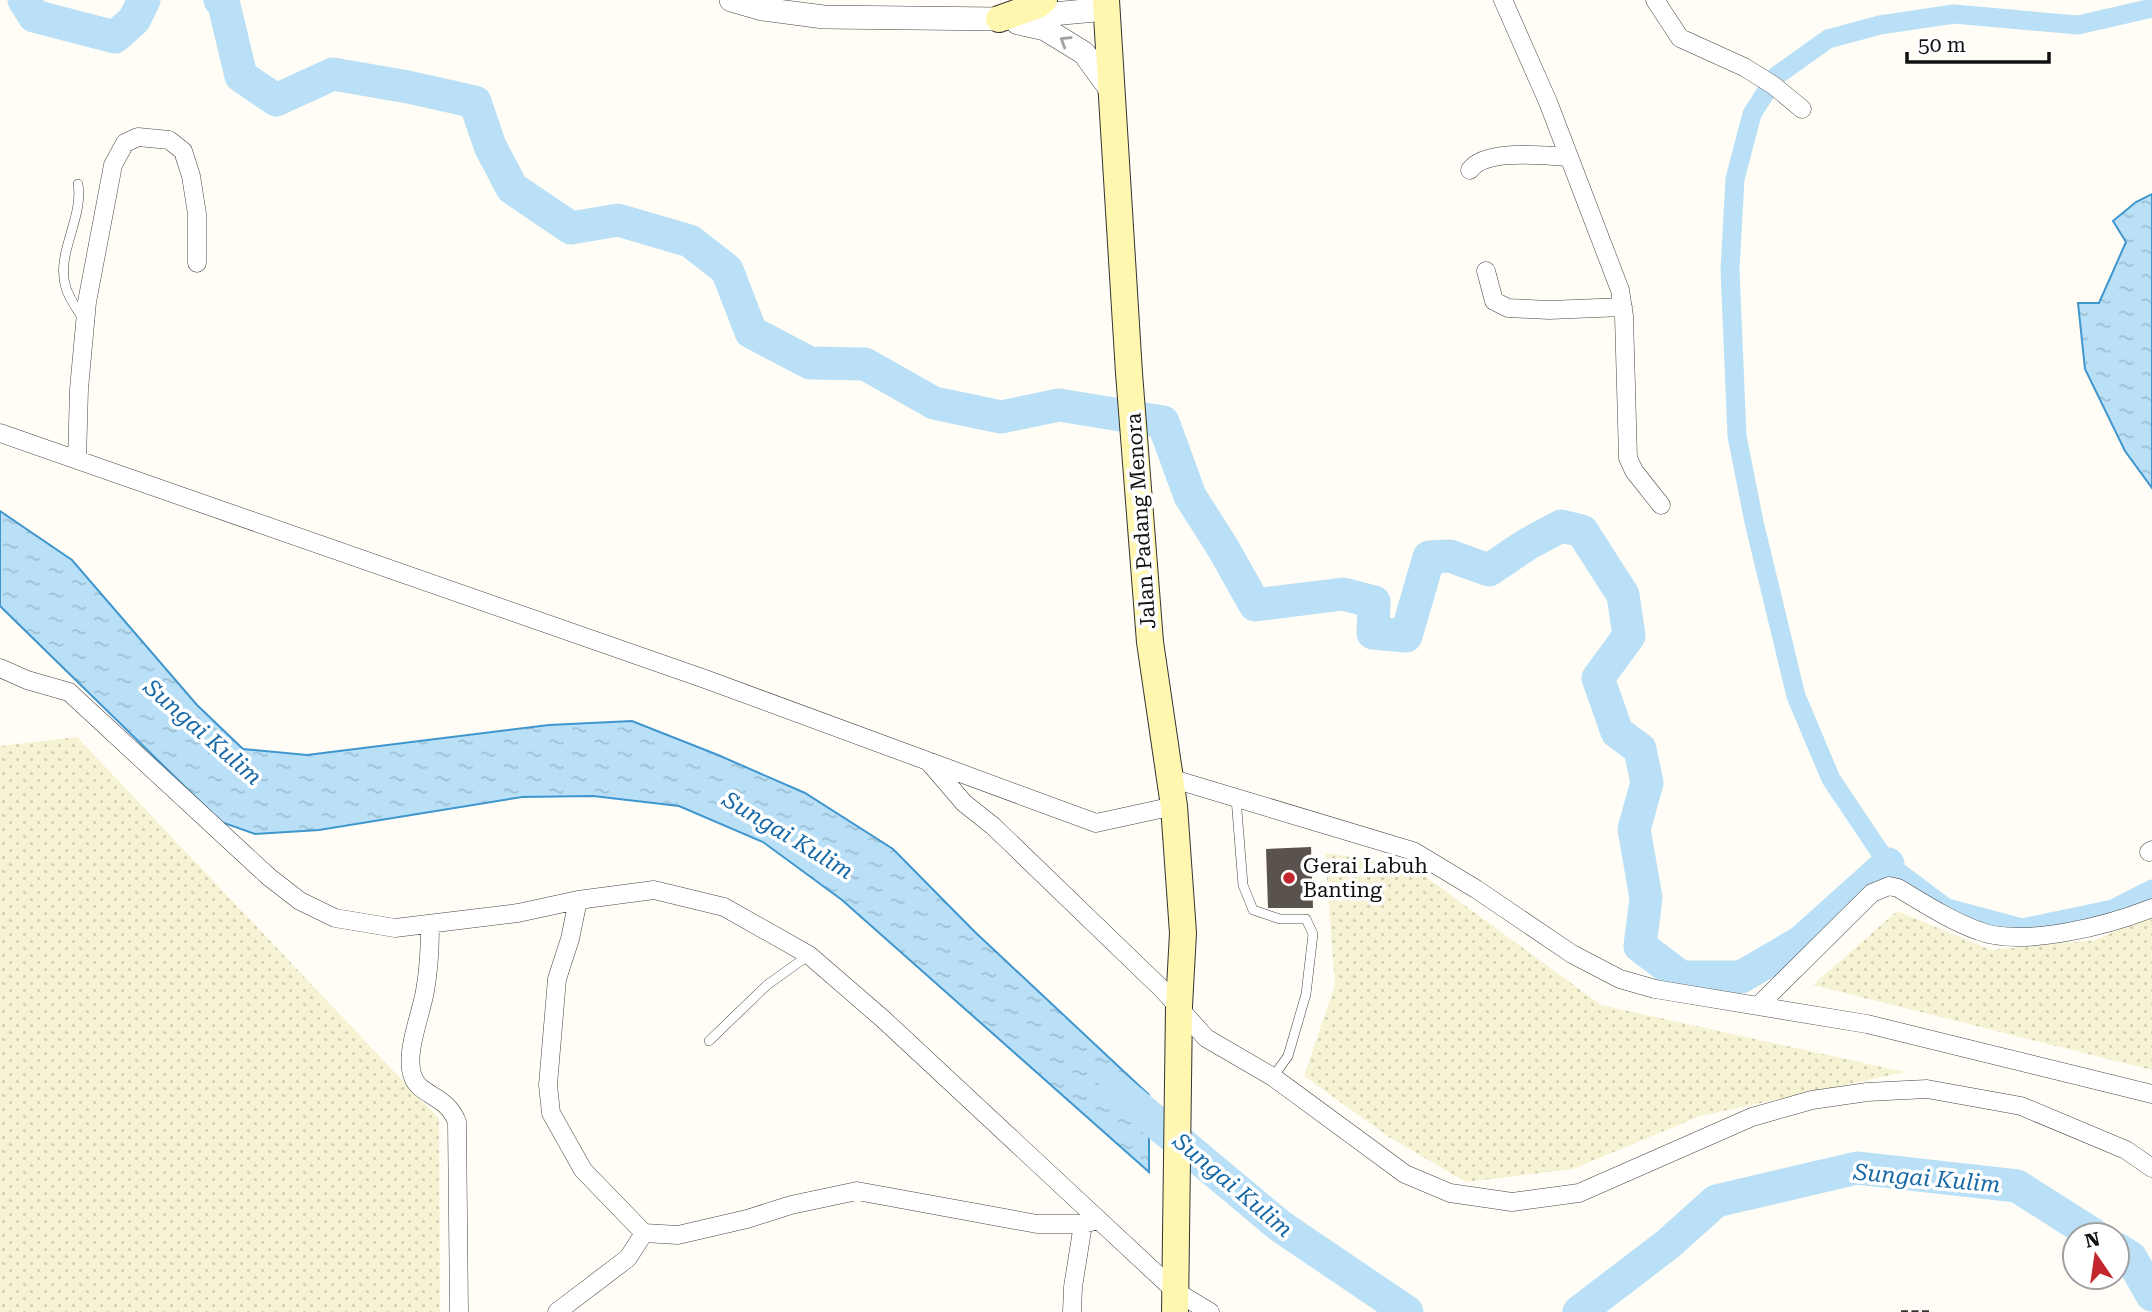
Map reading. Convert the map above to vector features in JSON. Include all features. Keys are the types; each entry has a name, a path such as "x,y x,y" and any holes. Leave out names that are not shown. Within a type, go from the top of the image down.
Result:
{"main road":[{"path":"999,19 1038,5 1044,0"},
{"name":"Jalan Padang Menora","path":"1106,5 1118,160 1129,373 1150,642 1174,806 1183,933 1178,1040 1175,1301"}],"street":[{"path":"731,0 762,9 824,17 999,19 1106,5"},
{"path":"1503,0 1615,270 1623,307 1628,458 1634,471 1661,505"},
{"path":"1655,0 1680,38 1744,67 1773,85 1802,109"},
{"path":"999,19 1045,29 1084,53 1111,90"},
{"path":"77,460 79,386 85,322 113,165 125,143 138,137 169,140 183,151 191,176 197,214 197,263"},
{"path":"1470,170 1473,165 1489,157 1569,157"},
{"path":"1486,271 1494,301 1508,308 1553,310 1623,307"},
{"path":"0,433 705,679 1096,823 1174,806"},
{"path":"0,668 27,681 69,692 237,850 300,901 335,918 395,928 430,925 654,890 724,907 809,955 883,1019 1090,1222 1175,1301 1210,1312"},
{"path":"928,761 964,803 993,826 1179,1006 1206,1038 1273,1077 1405,1174 1450,1193 1512,1202 1578,1193 1752,1117 1812,1100 1867,1092 1927,1088 2021,1106 2126,1150 2152,1168"},
{"path":"1170,778 1413,851 1476,889 1572,954 1620,979 1655,989 1867,1024 2152,1094"},
{"path":"1759,1005 1872,893 1889,886 1898,888 1979,932 2003,936 2026,936 2118,922 2152,908"},
{"path":"578,900 570,939 557,979 548,1085 551,1113 583,1170 644,1233 678,1235 747,1219 791,1205 857,1191 1037,1224 1090,1222"},
{"path":"430,925 425,991 410,1055 411,1073 416,1084 452,1109 457,1122 459,1312"},
{"path":"1072,1312 1074,1274 1090,1222"},
{"path":"557,1312 628,1258 644,1233"}],"lane":[{"path":"79,184 75,221 64,262 65,288 85,322"},
{"path":"1236,798 1243,885 1253,911 1280,919 1306,919 1313,934 1306,994 1288,1056 1273,1077"},
{"path":"709,1041 767,985 809,955"}],"path":[{"path":"1901,1312 1932,1312"}],"shaded area":[{"path":"77,737 439,1119 440,1312 0,1312 0,746"},
{"path":"1325,853 1411,866 1601,1005 1905,1072 1700,1116 1573,1169 1466,1182 1389,1137 1304,1076 1335,985"},
{"path":"1897,911 1991,950 2096,940 2152,915 2152,1070 1813,985"}],"water":[{"path":"2152,194 2152,488 2125,451 2085,369 2078,303 2099,303 2126,242 2113,221 2136,202"},
{"path":"0,511 72,560 197,705 243,749 307,755 549,725 632,721 805,793 893,849 975,932 1149,1095 1149,1172 842,900 763,842 679,806 593,796 522,797 319,830 255,834 221,822 0,606"}],"building":[{"name":"Gerai Labuh Banting","path":"1311,847 1313,908 1268,908 1266,849"}],"waterway":[{"path":"24,0 34,16 115,37 134,20 144,0"},
{"path":"220,0 224,5 241,76 276,100 333,74 475,102 490,146 512,188 571,228 618,220 690,241 727,270 751,332 810,363 865,364 934,403 1001,417 1059,405 1163,422 1190,496 1255,605 1343,594 1374,602 1373,633 1406,636 1429,557 1450,556 1489,570 1561,526 1582,531 1623,595 1629,636 1598,678 1617,732 1640,749 1647,783 1634,829 1646,898 1640,946 1681,977 1741,977 1801,942 1888,864"},
{"path":"2152,8 2078,25 1954,14 1880,25 1828,39 1776,76 1752,114 1735,179 1730,270 1737,436 1754,522 1796,696 1831,779 1888,864 1947,908 2022,928 2113,909 2152,889"},
{"name":"Sungai Kulim","path":"1115,1088 1280,1226 1407,1312"},
{"name":"Sungai Kulim","path":"1579,1312 1668,1244 1716,1201 1857,1168 2017,1186 2072,1221"},
{"name":"Sungai Kulim","path":"2131,1258 2152,1295"}],"place":[{"name":"Gerai Labuh Banting","path":"1289,878"}]}
